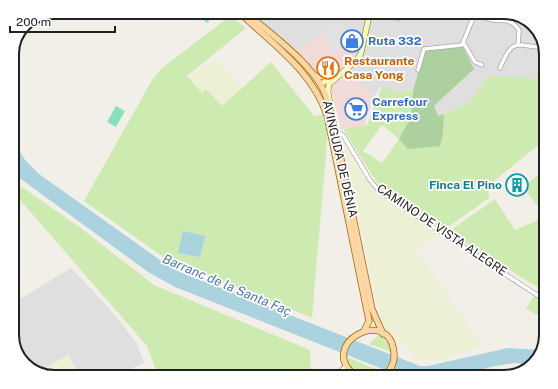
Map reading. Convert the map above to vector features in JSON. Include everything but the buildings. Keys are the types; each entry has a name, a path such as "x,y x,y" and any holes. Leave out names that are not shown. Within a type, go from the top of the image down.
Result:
{"main road":[{"name":"AVINGUDA DE DÉNIA","path":"248,19 292,61 310,81 321,99 327,115 369,321 364,331"},
{"name":"AVINGUDA DE DÉNIA","path":"250,19 293,53 315,76 330,107 372,309 383,334 392,344 394,355 392,366 389,370"},
{"path":"292,61 298,63 315,82 320,84 338,75 350,67 361,53 368,19"},
{"path":"315,76 325,77 338,75"},
{"path":"330,107 328,87 338,75"},
{"path":"350,370 346,366 344,356 347,344 352,337 364,331 373,330 383,334"}],"street":[{"path":"418,70 424,49 462,45 472,19"},
{"path":"489,19 503,20 514,24 519,30 518,44"},
{"path":"463,42 475,62 482,65"},
{"path":"500,68 507,51 518,44 538,47"},
{"name":"CAMINO DE VISTA ALEGRE","path":"335,130 343,135 370,180 379,191 539,296"},
{"path":"341,370 346,366"}],"shaded area":[{"path":"256,19 508,19 523,25 533,35 537,43 539,54 539,79 488,76 469,102 438,117 434,106 474,69 418,70 413,91 396,92 380,87 374,97 351,75 363,59 336,24 295,51"},
{"path":"336,24 367,42 363,59 351,75 374,97 364,126 341,129 331,88 295,51"},
{"path":"336,24 345,29 335,53 333,53 322,33"},
{"path":"71,268 108,307 136,342 144,363 128,370 77,370 68,355 45,369 35,364 26,356 20,344 19,300"}],"green space":[{"path":"202,19 210,19 207,23"},
{"path":"226,19 234,19 246,28 187,76 202,93 206,89 222,106 271,62 314,116 323,114 328,130 312,318 166,259 84,201 152,80 161,69"},
{"path":"462,45 474,69 434,106 438,116 444,114 443,133 440,146 408,149 399,139 411,117 413,91 424,49"},
{"path":"215,58 243,87 222,106 206,89 202,93 190,79"},
{"path":"488,76 539,79 539,145 488,186 489,198 444,230 381,189 343,129 367,125 382,86 398,92 416,90 443,133 444,114 469,102","holes":["382,125 399,139 382,163 363,151"]},
{"path":"116,106 125,111 116,127 107,122"},
{"path":"343,141 368,181 407,212 441,233 416,249 480,341 481,347 438,360 413,360 408,346 397,345 392,336 386,330 378,308"},
{"path":"539,174 539,208 523,187"},
{"path":"19,185 78,226 154,285 310,350 311,370 156,370 147,346 19,199"},
{"path":"495,199 515,230 539,220 539,288 448,232"},
{"path":"539,288 539,316 526,309"},
{"path":"378,335 388,343 391,352 369,344"},
{"path":"68,355 77,370 50,370 45,369"},
{"path":"347,357 378,370 354,370 350,366"}],"water":[{"path":"19,150 25,160 39,174 160,260 180,272 420,366 428,366 508,348 535,350 530,358 523,364 515,363 479,370 385,370 175,287 148,272 19,177"},
{"path":"183,231 205,236 200,257 178,253"}],"place":[{"name":"Ruta 332","path":"352,41"},
{"name":"Restaurante Casa Yong","path":"328,68"},
{"name":"Carrefour Express","path":"356,109"},
{"name":"Finca El Pino","path":"517,185"}],"water label":[{"name":"Barranc de la Santa Faç","path":"227,285"}]}
